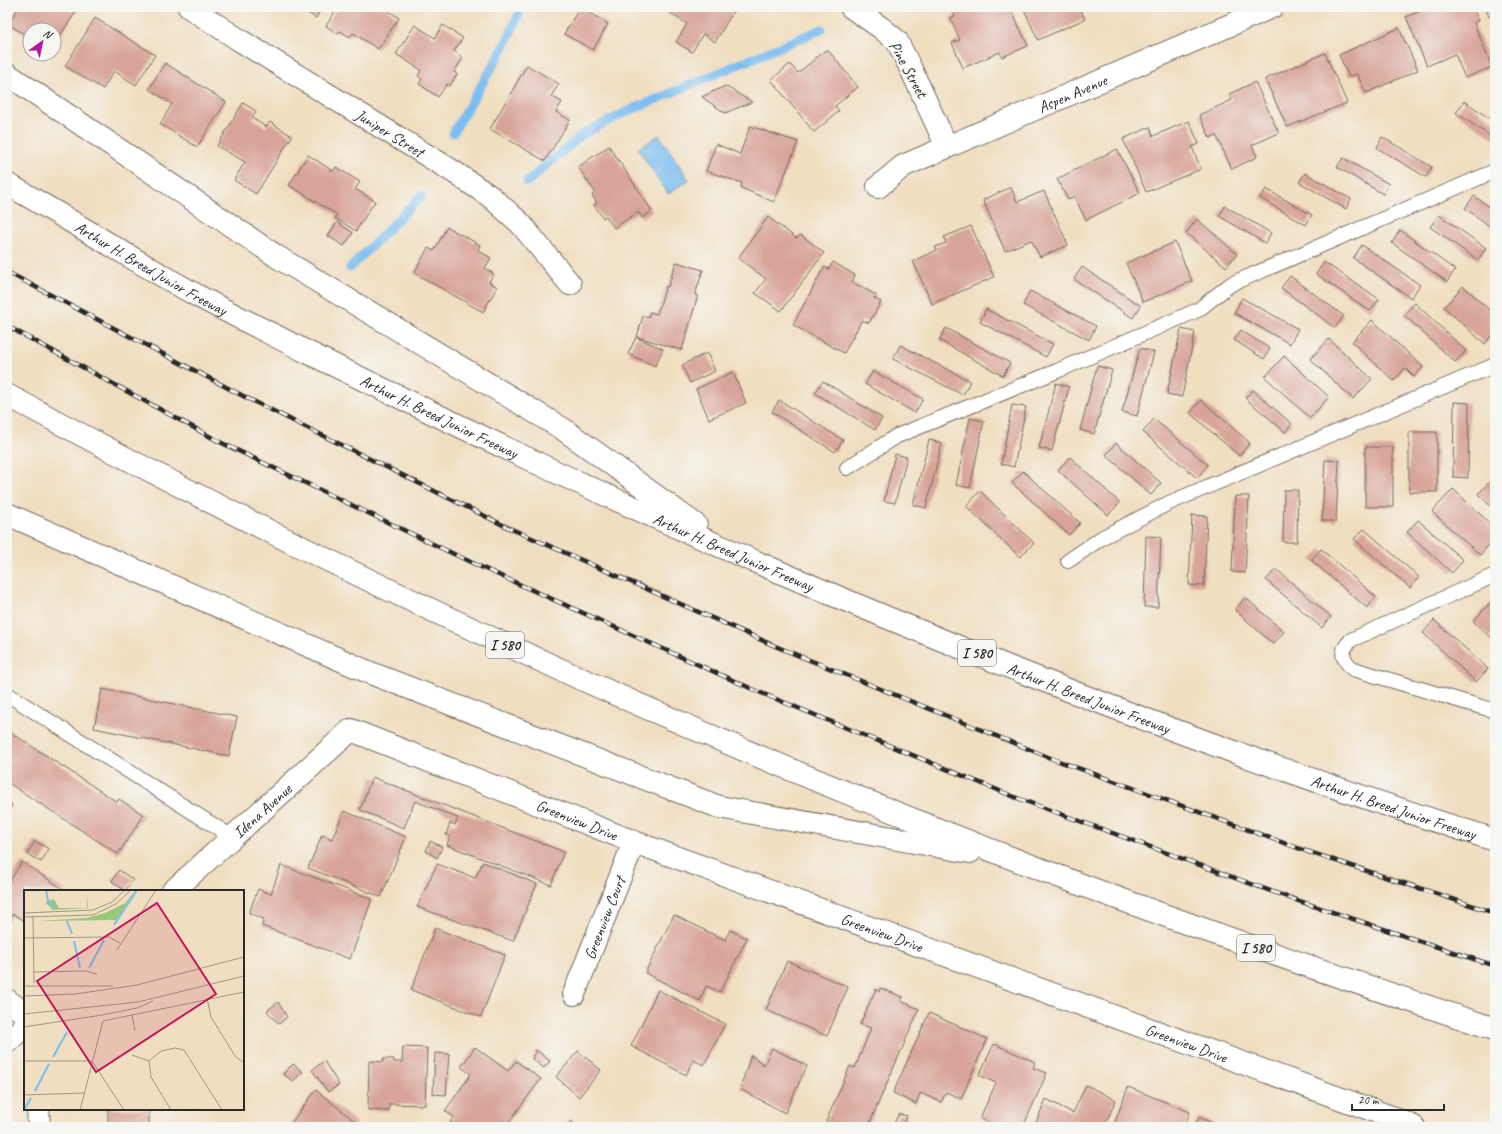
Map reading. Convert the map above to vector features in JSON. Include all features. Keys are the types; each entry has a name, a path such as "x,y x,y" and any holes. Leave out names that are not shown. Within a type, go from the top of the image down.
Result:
{"main road":[{"name":"Juniper Street","path":"189,7 241,41 454,172 491,197 520,222 570,284"},
{"name":"Pine Street","path":"851,7 897,41 947,147"},
{"name":"Aspen Avenue","path":"878,188 903,166 1272,7"},
{"path":"7,74 276,256 564,429 733,552"},
{"name":"Arthur H. Breed Junior Freeway","path":"7,184 199,296 375,386 620,502 733,552 976,653 1100,702 1326,783 1495,840"},
{"name":"I 580","path":"7,395 156,474 279,536 522,652 771,761 896,813 1146,909 1271,954 1495,1029"},
{"path":"7,514 373,674 719,807 1019,861"},
{"name":"Idena Avenue","path":"174,890 351,730"},
{"name":"Greenview Drive","path":"351,730 634,842 1392,1123 1414,1127"},
{"name":"Greenview Court","path":"574,994 634,842"},
{"path":"7,1000 24,1013"},
{"path":"7,1042 24,1027"},
{"path":"38,1110 39,1127"}],"lane":[{"path":"847,468 897,436 1057,371 1198,310 1231,284 1495,171"},
{"path":"1068,561 1103,537 1169,504 1495,365"},
{"path":"1495,575 1351,640 1345,646 1343,655 1346,663 1353,669 1495,711"},
{"path":"7,694 232,838"}],"water":[{"path":"659,135 689,180 668,194 638,149"}],"building":[{"path":"19,7 79,7 62,33 62,22 22,22 22,33 8,24"},
{"path":"304,7 322,7 316,18 303,10"},
{"path":"338,7 386,7 385,8 399,18 378,49 353,33 350,37 340,31 338,34 326,26"},
{"path":"580,7 608,24 593,50 564,34"},
{"path":"669,7 736,7 715,42 703,34 692,52 676,42 687,24 667,11"},
{"path":"950,7 1010,7 1028,46 1002,57 1000,52 963,68 952,43 960,40 950,18 955,16"},
{"path":"1023,7 1084,7 1080,9 1085,19 1038,40"},
{"path":"1432,7 1434,12 1447,7 1472,7 1479,21 1474,23 1492,67 1465,78 1455,54 1427,66 1406,17"},
{"path":"1485,7 1495,7 1495,14 1489,17"},
{"path":"95,18 155,55 136,85 114,71 103,89 65,66"},
{"path":"415,25 435,38 443,25 463,38 454,51 463,58 454,72 457,74 450,86 447,84 438,97 419,84 422,79 418,76 421,70 396,54"},
{"path":"1399,28 1418,70 1366,93 1357,74 1349,77 1339,55"},
{"path":"827,49 858,87 835,106 839,111 814,132 771,80 790,64 798,73"},
{"path":"1325,53 1347,103 1287,127 1265,79"},
{"path":"165,63 226,102 197,147 160,124 172,104 149,89"},
{"path":"527,65 559,84 551,96 562,102 556,112 570,120 545,161 490,129"},
{"path":"1255,82 1279,133 1252,145 1257,157 1232,169 1216,135 1210,138 1199,115 1232,100 1229,94"},
{"path":"725,86 752,102 725,113 702,97"},
{"path":"1464,101 1495,122 1495,139 1456,113"},
{"path":"243,103 256,111 252,118 266,127 270,122 292,136 256,194 234,180 245,162 217,146"},
{"path":"1189,121 1199,144 1192,147 1201,169 1146,192 1123,139 1150,127 1153,136"},
{"path":"750,126 798,142 774,202 741,188 742,183 706,171 716,144 740,154"},
{"path":"1382,137 1432,167 1426,177 1377,148"},
{"path":"609,146 652,211 642,218 638,212 614,228 606,216 603,218 594,205 597,203 592,195 595,192 578,167"},
{"path":"1117,149 1140,193 1086,220 1074,196 1068,200 1057,179"},
{"path":"308,155 333,171 336,167 360,182 355,189 375,201 356,231 335,218 337,215 289,185"},
{"path":"1343,158 1389,184 1383,194 1337,167"},
{"path":"1305,173 1351,199 1346,209 1299,182"},
{"path":"1011,187 1017,202 1044,191 1068,245 1040,257 1031,240 1005,251 983,200"},
{"path":"1266,189 1312,215 1306,225 1260,198"},
{"path":"1474,196 1495,211 1495,230 1465,208"},
{"path":"1225,206 1271,233 1265,243 1219,216"},
{"path":"1439,215 1486,248 1478,260 1430,227"},
{"path":"768,217 796,238 801,235 824,253 781,311 755,293 766,279 738,258"},
{"path":"1197,219 1237,254 1226,267 1186,233"},
{"path":"337,222 353,233 344,246 328,236"},
{"path":"971,226 994,277 932,304 913,261 937,250 935,247 946,243 944,237"},
{"path":"447,227 480,245 478,250 491,258 485,268 494,274 489,282 497,287 483,312 414,273 428,248 434,251"},
{"path":"1400,230 1455,270 1447,282 1392,243"},
{"path":"1175,242 1192,281 1143,302 1126,263"},
{"path":"1362,245 1420,285 1411,298 1353,258"},
{"path":"676,262 703,270 695,295 698,295 682,350 637,337 643,316 648,318 650,312 657,314"},
{"path":"833,262 855,275 852,282 876,295 874,298 881,302 869,323 862,320 844,353 793,325 824,267 829,269"},
{"path":"1324,262 1379,299 1370,311 1316,274"},
{"path":"1082,267 1141,306 1133,318 1074,279"},
{"path":"1290,276 1344,316 1335,328 1281,288"},
{"path":"1463,286 1495,315 1495,339 1491,336 1485,344 1444,307"},
{"path":"1030,291 1096,326 1089,340 1023,305"},
{"path":"1242,298 1298,329 1290,344 1234,313"},
{"path":"1415,303 1466,351 1455,362 1404,315"},
{"path":"986,309 1053,344 1046,357 980,322"},
{"path":"1372,320 1423,367 1414,377 1405,368 1394,381 1352,342"},
{"path":"946,328 1010,363 1003,376 939,340"},
{"path":"1181,329 1195,332 1182,397 1167,394"},
{"path":"1241,330 1270,349 1264,359 1234,340"},
{"path":"636,337 663,349 655,366 628,354"},
{"path":"1329,339 1372,379 1353,399 1310,359"},
{"path":"900,345 970,381 963,395 893,359"},
{"path":"1140,348 1154,352 1137,416 1122,412"},
{"path":"707,353 715,371 690,383 682,365"},
{"path":"1284,356 1329,397 1310,418 1265,377"},
{"path":"1097,366 1112,370 1094,434 1080,430"},
{"path":"873,371 923,399 915,413 865,384"},
{"path":"733,372 746,403 709,419 696,389"},
{"path":"823,381 882,418 875,430 815,393"},
{"path":"1056,383 1069,387 1052,451 1039,448"},
{"path":"1253,390 1292,424 1285,432 1245,398"},
{"path":"779,400 843,440 835,452 772,412"},
{"path":"1201,400 1250,443 1239,456 1190,413"},
{"path":"1454,402 1469,403 1468,478 1453,477"},
{"path":"1012,405 1026,407 1014,467 1001,464"},
{"path":"970,418 984,421 970,488 956,485"},
{"path":"1154,419 1208,465 1197,478 1143,432"},
{"path":"1409,432 1437,432 1437,492 1409,492"},
{"path":"929,440 942,443 926,508 913,505"},
{"path":"1116,443 1161,483 1151,495 1106,455"},
{"path":"1365,447 1393,447 1393,507 1365,507"},
{"path":"895,454 907,457 895,503 884,501"},
{"path":"1070,457 1120,503 1108,515 1058,470"},
{"path":"1325,460 1339,461 1336,521 1322,521"},
{"path":"1023,471 1080,523 1069,535 1012,483"},
{"path":"1495,476 1495,510 1478,494"},
{"path":"1453,489 1495,528 1495,538 1480,555 1432,512"},
{"path":"1284,490 1298,490 1297,542 1283,542"},
{"path":"980,491 1034,543 1020,557 966,506"},
{"path":"1235,496 1249,496 1245,573 1232,572"},
{"path":"1192,515 1207,516 1204,586 1189,585"},
{"path":"1418,520 1463,560 1452,573 1407,532"},
{"path":"1364,529 1419,577 1410,588 1354,539"},
{"path":"1146,536 1161,537 1158,607 1144,607"},
{"path":"1321,549 1376,597 1367,608 1311,560"},
{"path":"1276,569 1331,617 1322,628 1266,580"},
{"path":"1245,597 1284,632 1273,644 1235,610"},
{"path":"1494,599 1495,600 1495,641 1473,621"},
{"path":"1434,620 1488,669 1476,682 1423,633"},
{"path":"102,689 237,717 229,756 94,728"},
{"path":"7,730 117,802 119,799 144,815 118,854 7,782"},
{"path":"372,777 564,852 551,885 447,845 450,836 446,835 450,823 455,825 458,818 415,801 404,828 360,810"},
{"path":"7,802 12,805 7,813"},
{"path":"344,811 406,837 381,897 308,868 322,835 332,839"},
{"path":"35,841 49,849 41,862 27,854"},
{"path":"430,841 442,847 437,858 426,851"},
{"path":"22,862 64,890 24,890 24,920 13,914 7,924 7,885"},
{"path":"483,862 537,884 513,941 417,907 437,864 475,878"},
{"path":"281,865 372,899 350,959 262,926 264,919 249,913 258,889 271,894"},
{"path":"119,870 133,880 126,890 112,881"},
{"path":"674,915 725,940 730,930 747,938 720,992 706,986 700,1001 645,973"},
{"path":"435,928 505,955 481,1017 411,990"},
{"path":"787,961 848,987 827,1036 766,1010"},
{"path":"880,988 903,997 901,1001 919,1009 868,1127 836,1127 826,1122 850,1066 855,1068 871,1028 860,1024 876,989 879,992"},
{"path":"658,990 725,1024 704,1065 693,1060 686,1075 631,1046"},
{"path":"278,1002 287,1017 279,1024 267,1011"},
{"path":"929,1013 987,1039 961,1099 946,1092 941,1102 920,1093 916,1104 893,1093"},
{"path":"994,1044 1035,1062 1033,1068 1047,1073 1023,1127 998,1127 980,1118 996,1083 979,1075"},
{"path":"403,1047 427,1048 425,1105 389,1104 389,1111 368,1110 369,1061 383,1062 383,1059 394,1059 394,1062 402,1062"},
{"path":"475,1047 508,1071 516,1061 541,1079 505,1127 468,1127 465,1124 462,1127 457,1127 450,1122 454,1117 445,1111 471,1074 461,1067"},
{"path":"772,1048 807,1066 785,1113 740,1089 751,1055 764,1065"},
{"path":"536,1050 550,1061 544,1068 532,1059"},
{"path":"578,1051 601,1070 579,1097 556,1077"},
{"path":"435,1053 449,1054 446,1095 433,1094"},
{"path":"324,1061 339,1085 328,1092 312,1070"},
{"path":"293,1064 303,1072 293,1081 283,1074"},
{"path":"1086,1085 1116,1100 1104,1127 1034,1127 1046,1099 1073,1113"},
{"path":"1128,1087 1190,1112 1184,1127 1113,1127"},
{"path":"316,1090 357,1123 353,1127 288,1127"},
{"path":"108,1110 149,1110 149,1127 108,1127"},
{"path":"899,1114 907,1116 902,1127 892,1127"},
{"path":"1199,1117 1221,1127 1194,1127"},
{"path":"572,1121 576,1127 562,1127"}],"waterway":[{"path":"453,133 505,45 522,7"},
{"path":"527,182 583,134 624,113 822,29"},
{"path":"350,268 421,196"}],"railway":[{"path":"7,272 247,398 507,527 775,646 1053,759 1306,851 1495,913"},
{"path":"7,326 220,442 483,568 759,692 1017,798 1287,897 1495,966"}]}
